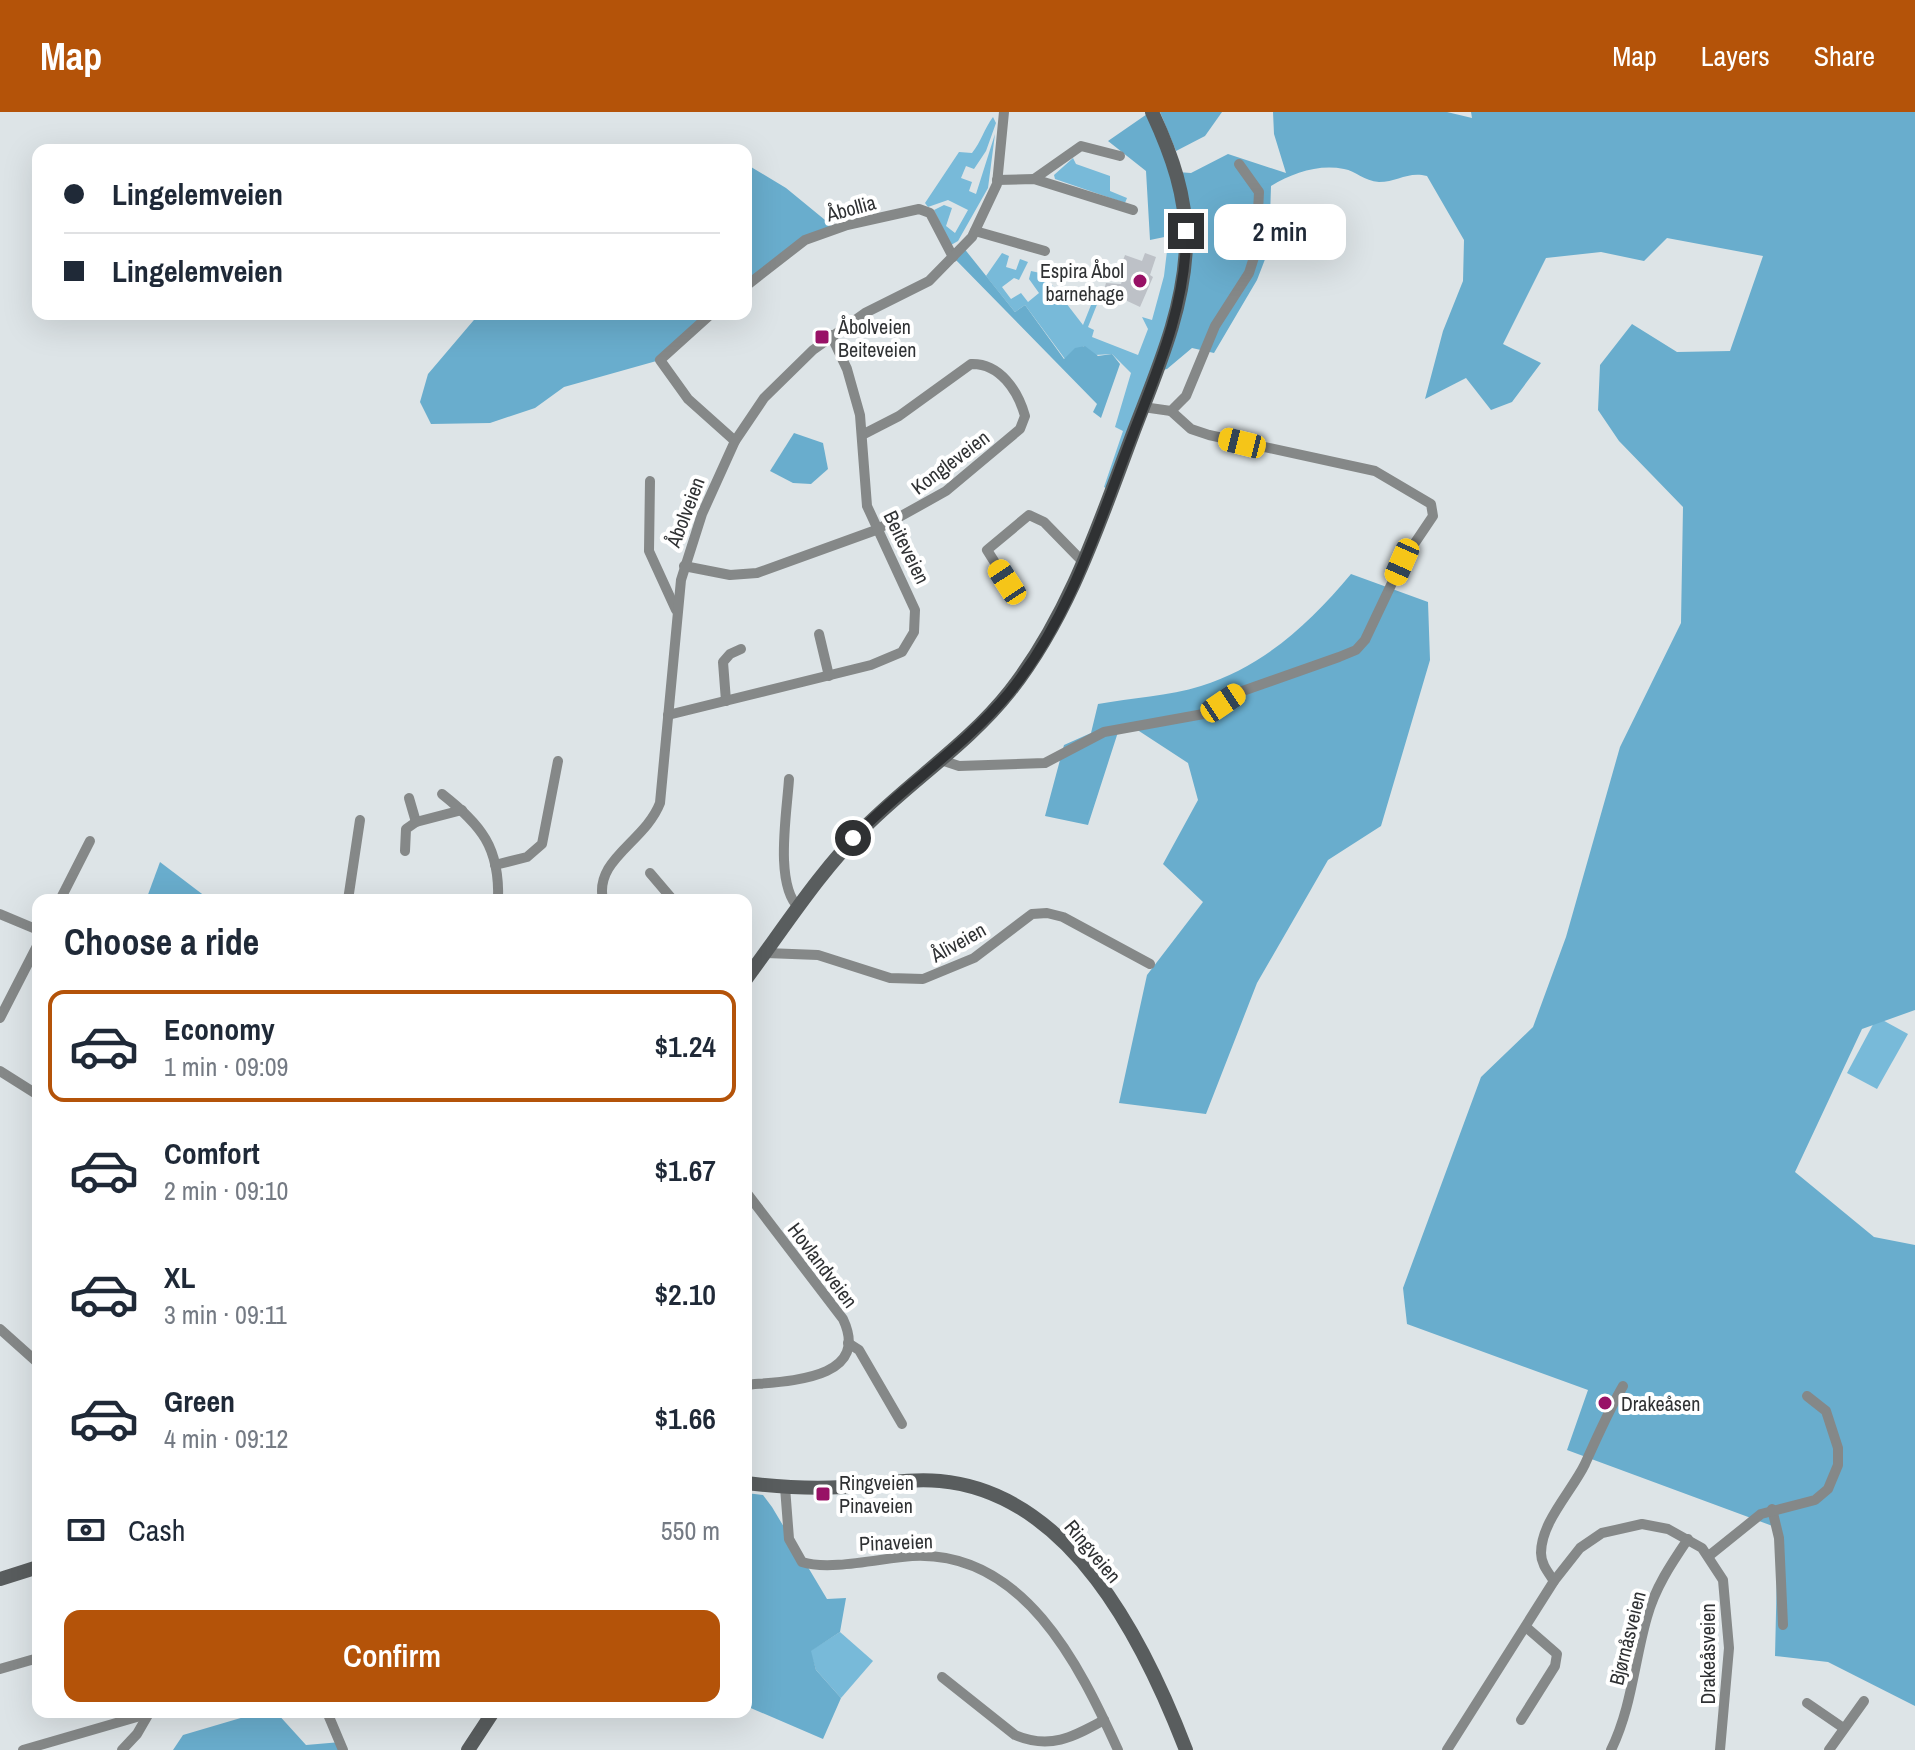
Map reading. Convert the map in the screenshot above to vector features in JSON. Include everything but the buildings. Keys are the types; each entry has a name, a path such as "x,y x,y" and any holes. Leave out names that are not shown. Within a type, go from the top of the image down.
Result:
{"main road":[{"path":"752,971 864,827 941,760 1010,691 1049,632 1084,563 1176,313 1186,243 1178,177 1152,112"},
{"name":"Ringveien","path":"752,1484 785,1487 943,1481 998,1496 1035,1518 1080,1562 1122,1620 1148,1665 1186,1750"},
{"path":"0,1579 32,1569"},
{"path":"468,1750 489,1718"}],"street":[{"name":"Åbolveien","path":"602,894 606,869 644,832 660,803 676,610 684,566 702,514 735,441 764,398 831,335 929,281 975,231 997,180 1004,112"},
{"path":"1034,179 1081,146 1120,156"},
{"path":"1171,411 1186,396 1215,326 1249,273 1256,251 1259,192 1239,164"},
{"path":"997,180 1034,179 1133,210"},
{"name":"Åbollia","path":"752,281 805,240 847,225 919,209 930,213 953,257"},
{"path":"975,231 1045,251"},
{"path":"704,320 660,360 671,380 688,399 735,441"},
{"name":"Beiteveien","path":"668,715 888,659 902,652 914,632 912,598 876,530 864,493 862,435 856,397 831,335"},
{"name":"Kongleveien","path":"684,566 730,575 757,573 876,530 946,491 1020,429 1025,416 1012,387 998,372 980,364 971,364 915,406 862,435"},
{"path":"941,760 959,766 1045,763 1104,732 1209,713 1237,693 1356,650 1365,640 1408,552 1433,516 1431,504 1375,471 1209,435 1191,429 1171,411 1143,407"},
{"path":"650,481 649,551 676,610"},
{"path":"1011,588 987,550 1029,515 1044,522 1084,563"},
{"path":"819,634 829,676"},
{"path":"726,701 723,662 741,649"},
{"path":"495,865 527,857 542,844 558,761"},
{"path":"789,779 785,866 793,901 799,908"},
{"path":"442,794 483,829 495,865 497,894"},
{"path":"409,798 416,822"},
{"path":"405,851 406,829 416,822 462,810"},
{"path":"349,894 360,820"},
{"path":"63,894 90,841"},
{"path":"650,873 668,894"},
{"name":"Åliveien","path":"766,953 818,955 890,978 923,979 974,958 1032,914 1047,913 1063,917 1150,964"},
{"path":"0,914 32,927"},
{"path":"0,1018 32,956"},
{"path":"0,1071 32,1091"},
{"name":"Hovlandveien","path":"752,1200 843,1319 848,1343 859,1350 902,1424"},
{"path":"0,1329 32,1358"},
{"path":"752,1384 824,1373 840,1362 848,1343"},
{"path":"1554,1581 1543,1564 1543,1542 1563,1499 1584,1465 1600,1425 1623,1386"},
{"path":"1447,1750 1554,1581 1590,1540 1616,1528 1653,1525 1688,1539 1710,1555 1735,1532 1772,1509 1821,1497 1836,1471 1839,1453 1828,1416 1807,1396"},
{"name":"Pinaveien","path":"785,1487 789,1539 802,1562 823,1564 937,1557 984,1570 1013,1588 1054,1633 1118,1750"},
{"path":"1772,1509 1779,1538 1783,1625"},
{"name":"Bjørnåsveien","path":"1611,1750 1629,1703 1648,1613 1659,1583 1688,1539"},
{"name":"Drakeåsveien","path":"1710,1555 1723,1580 1727,1615 1727,1687 1720,1750"},
{"path":"1521,1720 1555,1666 1557,1654 1526,1627"},
{"path":"0,1669 32,1660"},
{"path":"942,1677 1028,1742 1063,1742 1104,1720"},
{"path":"1829,1750 1842,1727 1864,1701"},
{"path":"1807,1703 1842,1727"},
{"path":"23,1750 137,1718"},
{"path":"122,1750 148,1718"},
{"path":"330,1718 343,1750"}],"shaded area":[{"path":"1150,112 1177,172 1191,173 1228,154 1286,173 1274,134 1273,112 1447,112 1472,118 1471,112 1915,112 1915,1010 1862,1029 1795,1172 1874,1237 1915,1245 1915,1706 1828,1662 1775,1656 1778,1528 1567,1450 1588,1390 1407,1324 1403,1288 1481,1077 1533,1027 1566,937 1620,747 1681,623 1683,507 1619,441 1598,410 1600,365 1632,324 1677,352 1730,351 1763,256 1667,238 1644,261 1601,252 1546,258 1503,344 1541,363 1512,402 1491,410 1466,378 1425,399 1443,331 1463,281 1464,240 1427,176 1414,175 1379,182 1344,169 1315,169 1271,186 1269,249 1257,280 1214,353 1192,348 1167,369 1155,372 1176,313 1184,221 1179,234 1150,240 1146,171 1108,141"},
{"path":"1160,112 1222,112 1205,136 1176,151"},
{"path":"993,117 996,123 986,151 974,169 966,166 961,178 972,182 969,191 976,194 995,134 988,188 958,241 951,245 934,210 944,205 952,208 946,226 955,233 968,210 948,200 928,207 925,203 959,152 972,153"},
{"path":"1073,158 1076,164 1110,176 1110,191 1127,198 1125,203 1055,179 1054,175"},
{"path":"752,168 786,188 836,229 805,240 752,281"},
{"path":"1185,219 1184,274 1111,491 1104,487 1123,431 1115,427 1131,373 1112,354 1095,355 1084,346 1065,359 1025,305 1015,312 986,276 1002,253 1009,256 1006,267 1016,270 1020,259 1028,262 1019,280 1014,278 1002,287 1011,299 1021,293 1028,302 1039,293 1029,279 1031,271 1040,273 1039,277 1049,281 1083,325 1093,300 1098,302 1088,327 1094,330 1092,337 1138,355 1148,329 1142,317 1152,320 1164,276 1169,234 1176,238"},
{"path":"963,247 1015,312 1025,305 1064,359 1075,348 1085,346 1098,356 1112,354 1120,364 1101,418 1093,412 1097,404 953,257"},
{"path":"474,320 704,320 660,360 564,387 535,408 490,423 431,424 420,402 428,374"},
{"path":"794,433 823,443 828,469 811,484 793,483 770,471"},
{"path":"1351,574 1428,602 1430,660 1381,826 1328,860 1257,983 1206,1114 1119,1103 1147,975 1203,902 1163,864 1198,800 1188,763 1139,731 1119,729 1088,825 1045,816 1064,745 1091,733 1098,704 1201,686 1245,667 1302,626"},
{"path":"160,862 202,894 148,894"},
{"path":"1877,1017 1908,1034 1877,1089 1847,1073"},
{"path":"752,1494 763,1495 772,1507 827,1599 846,1598 840,1632 811,1651 816,1670 841,1698 823,1739 752,1709"},
{"path":"840,1632 873,1661 841,1698 816,1670 810,1651"},
{"path":"241,1718 281,1718 306,1745 341,1742 342,1750 173,1750 183,1735"}],"place":[{"name":"Espira Åbol barnehage","path":"1140,281"},
{"name":"Åbolveien Beiteveien","path":"822,337"},
{"name":"Drakeåsen","path":"1605,1403"},
{"name":"Ringveien Pinaveien","path":"823,1494"}],"route":[{"path":"853,838 986,718 1010,691 1056,620 1092,543 1166,343 1184,274 1186,231"}]}
